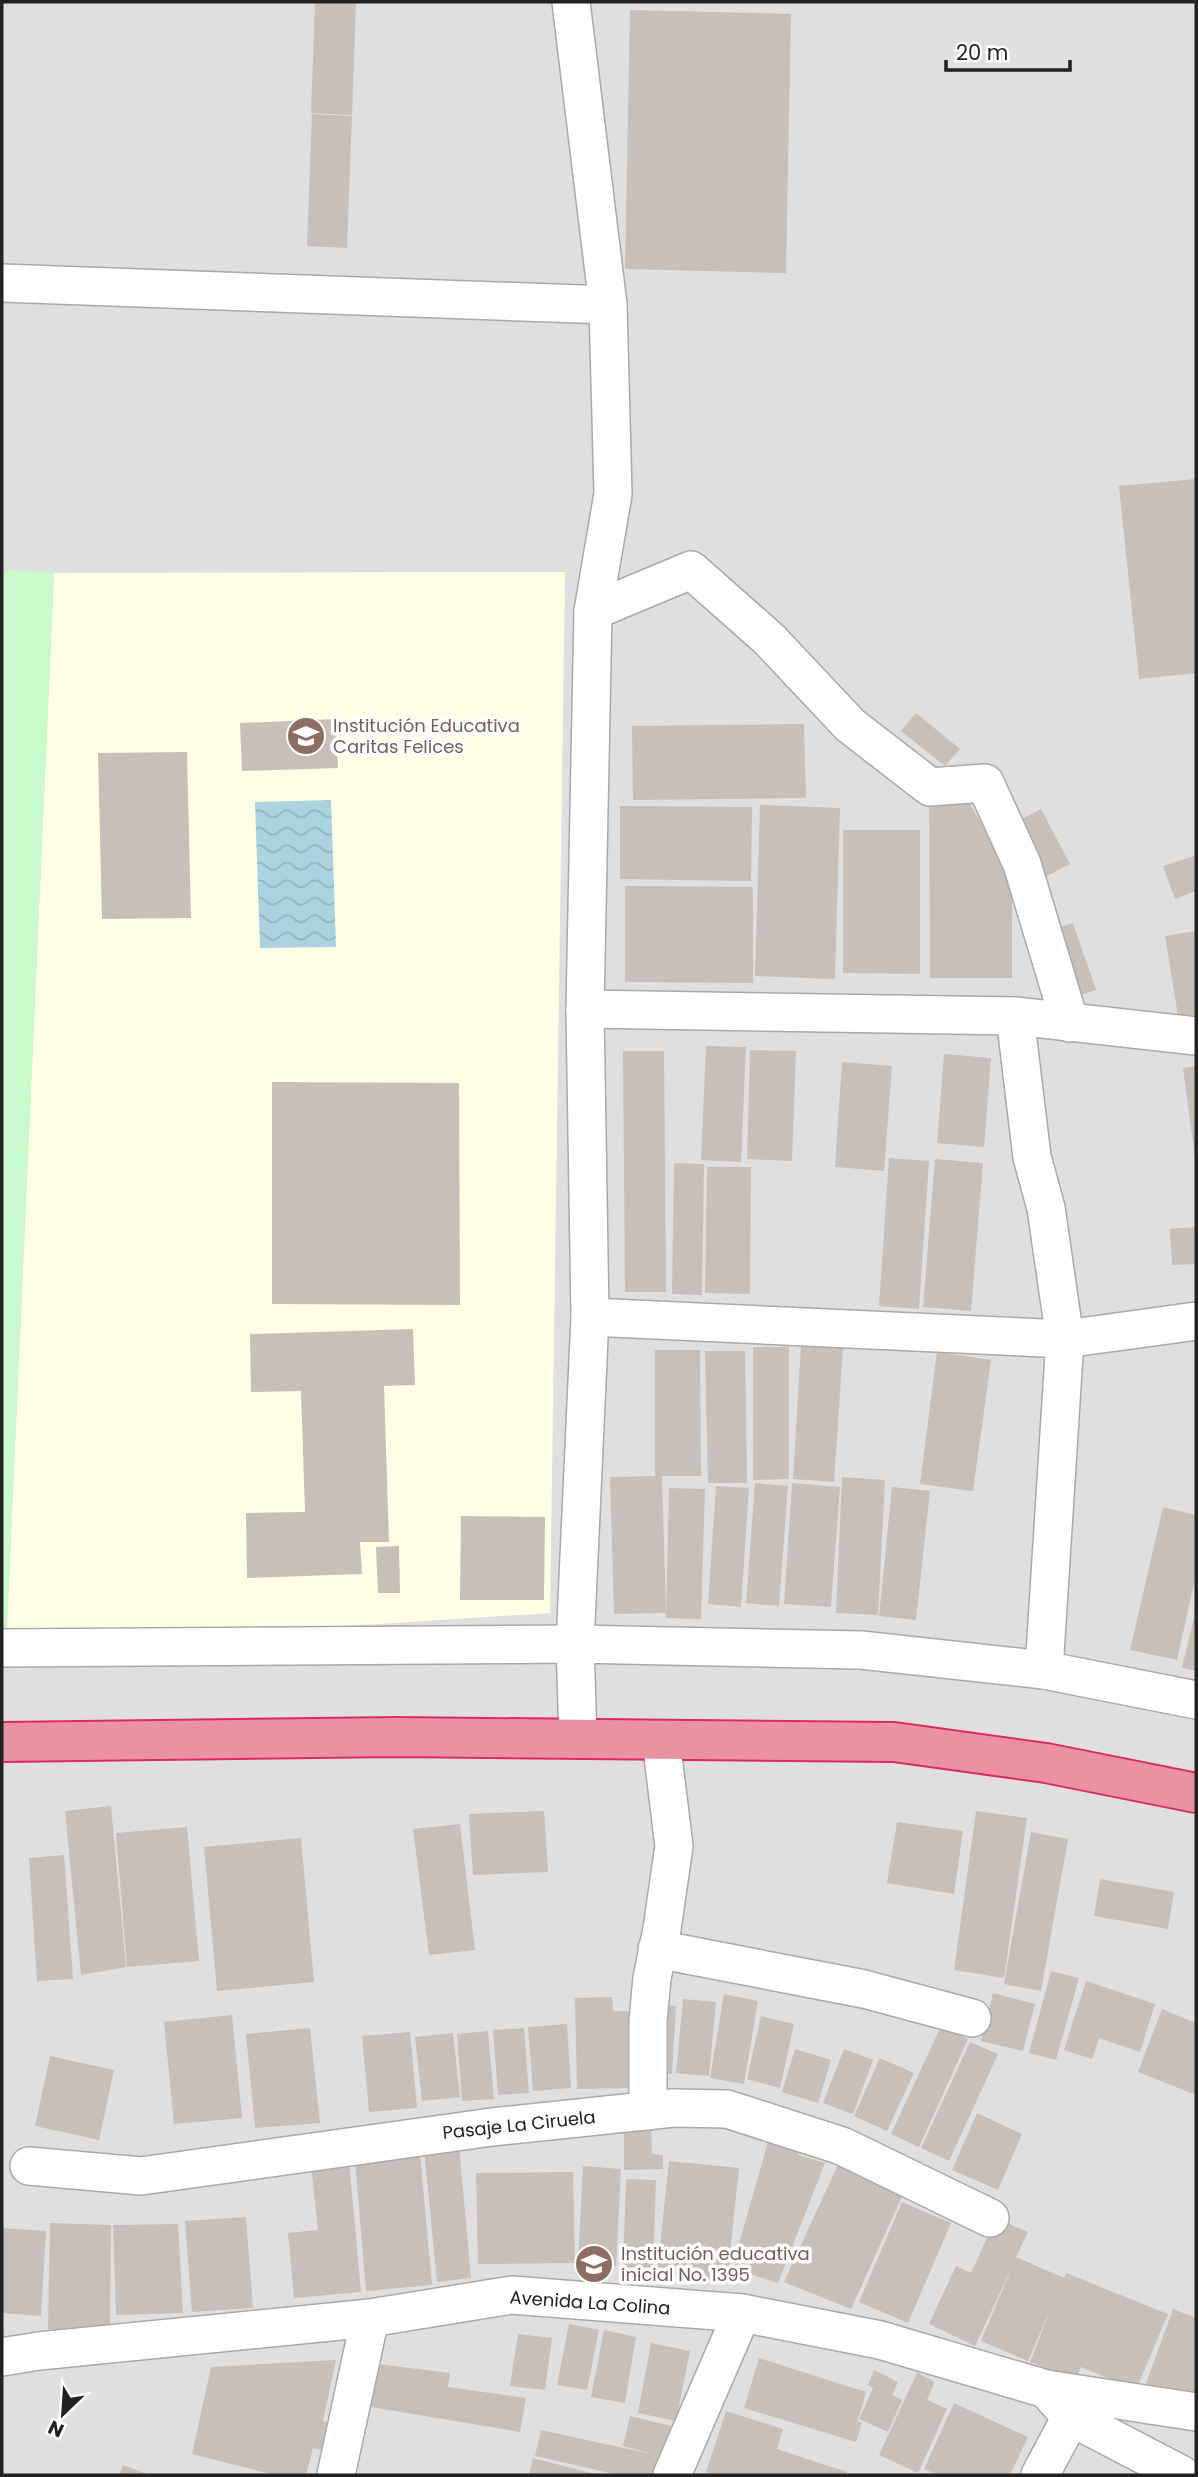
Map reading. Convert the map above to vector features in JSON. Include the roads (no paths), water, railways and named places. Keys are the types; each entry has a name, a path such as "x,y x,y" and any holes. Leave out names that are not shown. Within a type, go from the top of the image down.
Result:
{"highway":[{"path":"2,1742 396,1737 894,1742 1046,1763 1196,1793"}],"street":[{"path":"571,2 608,305 613,494 593,611 585,1009 590,1317 575,1644 578,1739"},
{"path":"2,284 608,305"},
{"path":"593,611 691,570 769,639 850,725 930,786 985,783 1023,864 1070,1023"},
{"path":"585,1009 1015,1016 1196,1036"},
{"path":"1015,1016 1032,1157 1046,1208 1065,1339 1044,1670"},
{"path":"590,1317 1065,1339 1196,1321"},
{"path":"2,1648 575,1644 861,1650 1044,1670 1196,1700"},
{"path":"648,2111 648,2021 652,1978 674,1846 661,1740"},
{"path":"657,1949 864,1989 972,2018"},
{"name":"Pasaje La Ciruela","path":"29,2166 141,2176 492,2127 673,2108 727,2109 842,2146 990,2218"},
{"name":"Avenida La Colina","path":"2,2357 370,2318 512,2295 742,2313 880,2340 1046,2389 1196,2412"},
{"path":"672,2475 742,2313"},
{"path":"336,2475 370,2318"},
{"path":"1046,2389 1071,2417 1182,2475"},
{"path":"1040,2475 1071,2417"}],"water":[{"path":"331,800 336,947 260,948 255,802"}],"place":[{"name":"Institución Educativa Caritas Felices","path":"306,736"},
{"name":"Institución educativa inicial No. 1395","path":"594,2264"}]}
